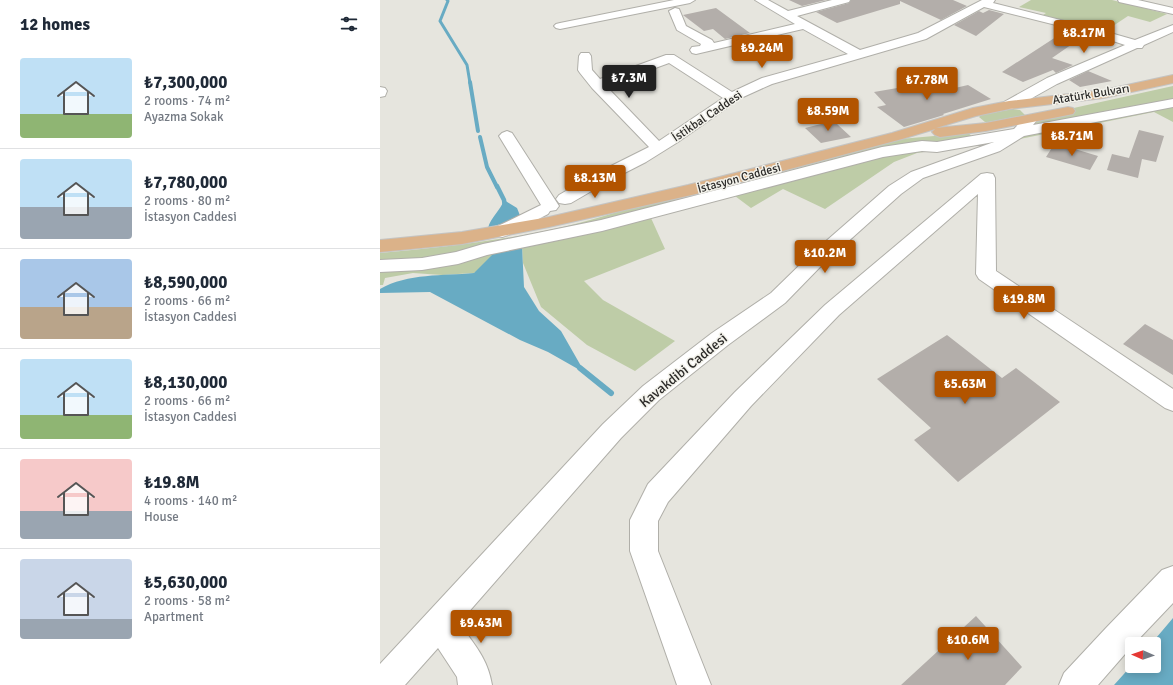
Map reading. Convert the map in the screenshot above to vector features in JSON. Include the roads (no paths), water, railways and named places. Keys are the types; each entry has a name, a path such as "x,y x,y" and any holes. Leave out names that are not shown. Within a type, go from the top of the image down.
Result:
{"main road":[{"name":"Atatürk Bulvarı","path":"973,112 1009,105 1104,94 1173,79"},
{"name":"Atatürk Bulvarı","path":"1025,128 1173,87"},
{"name":"Atatürk Bulvarı","path":"1009,105 1025,107 1033,110 1033,113 1025,128"},
{"name":"İstasyon Caddesi","path":"551,209 579,214 690,190 897,136 973,112"},
{"path":"973,112 968,116 970,120 990,138"},
{"name":"İstasyon Caddesi","path":"897,136 990,138"},
{"path":"380,246 462,238 502,231 551,209"}],"street":[{"path":"560,26 612,10 651,8 690,0"},
{"path":"760,0 859,56"},
{"path":"787,15 845,0"},
{"path":"1122,0 1173,11"},
{"path":"980,3 1096,32 1138,45"},
{"name":"İstikbal Caddesi","path":"551,209 601,178 658,148 732,98 767,81 859,56 922,36 980,3"},
{"path":"651,8 676,15 681,28 708,43 704,48"},
{"path":"597,85 689,51 804,25"},
{"path":"1009,105 1052,81 1138,45 1173,28"},
{"path":"585,56 585,70 597,85 658,148"},
{"path":"670,58 732,98"},
{"path":"383,266 422,264 458,258 483,250 602,225 688,201 882,152 922,146 936,147 990,138 1025,128 1173,97"},
{"path":"1025,128 1087,121 1173,103"},
{"path":"507,136 551,209 576,200 582,206 579,214"},
{"name":"Kavakdibi Caddesi","path":"383,685 612,431 651,393 778,298 816,260 895,190 917,175 990,138"},
{"path":"694,685 644,550 644,520 658,493 743,399 832,310 987,178 986,274 1173,401"},
{"path":"1076,685 1117,639 1173,581"},
{"path":"439,622 473,671 475,685"}],"water":[{"path":"504,200 517,208 521,218 488,228 491,221"},
{"path":"522,246 524,287 539,311 561,331 585,373 548,352 520,340 430,292 380,293 380,289 402,280 426,276 474,273 496,251"},
{"path":"1173,618 1173,685 1114,685 1125,673 1161,673 1161,637 1157,637"}],"waterway":[{"path":"447,0 448,1 440,21 467,65 470,83"},
{"path":"470,82 478,131"},
{"path":"480,137 487,167 497,187"},
{"path":"497,186 504,200 505,208"},
{"path":"580,368 611,393"}]}
